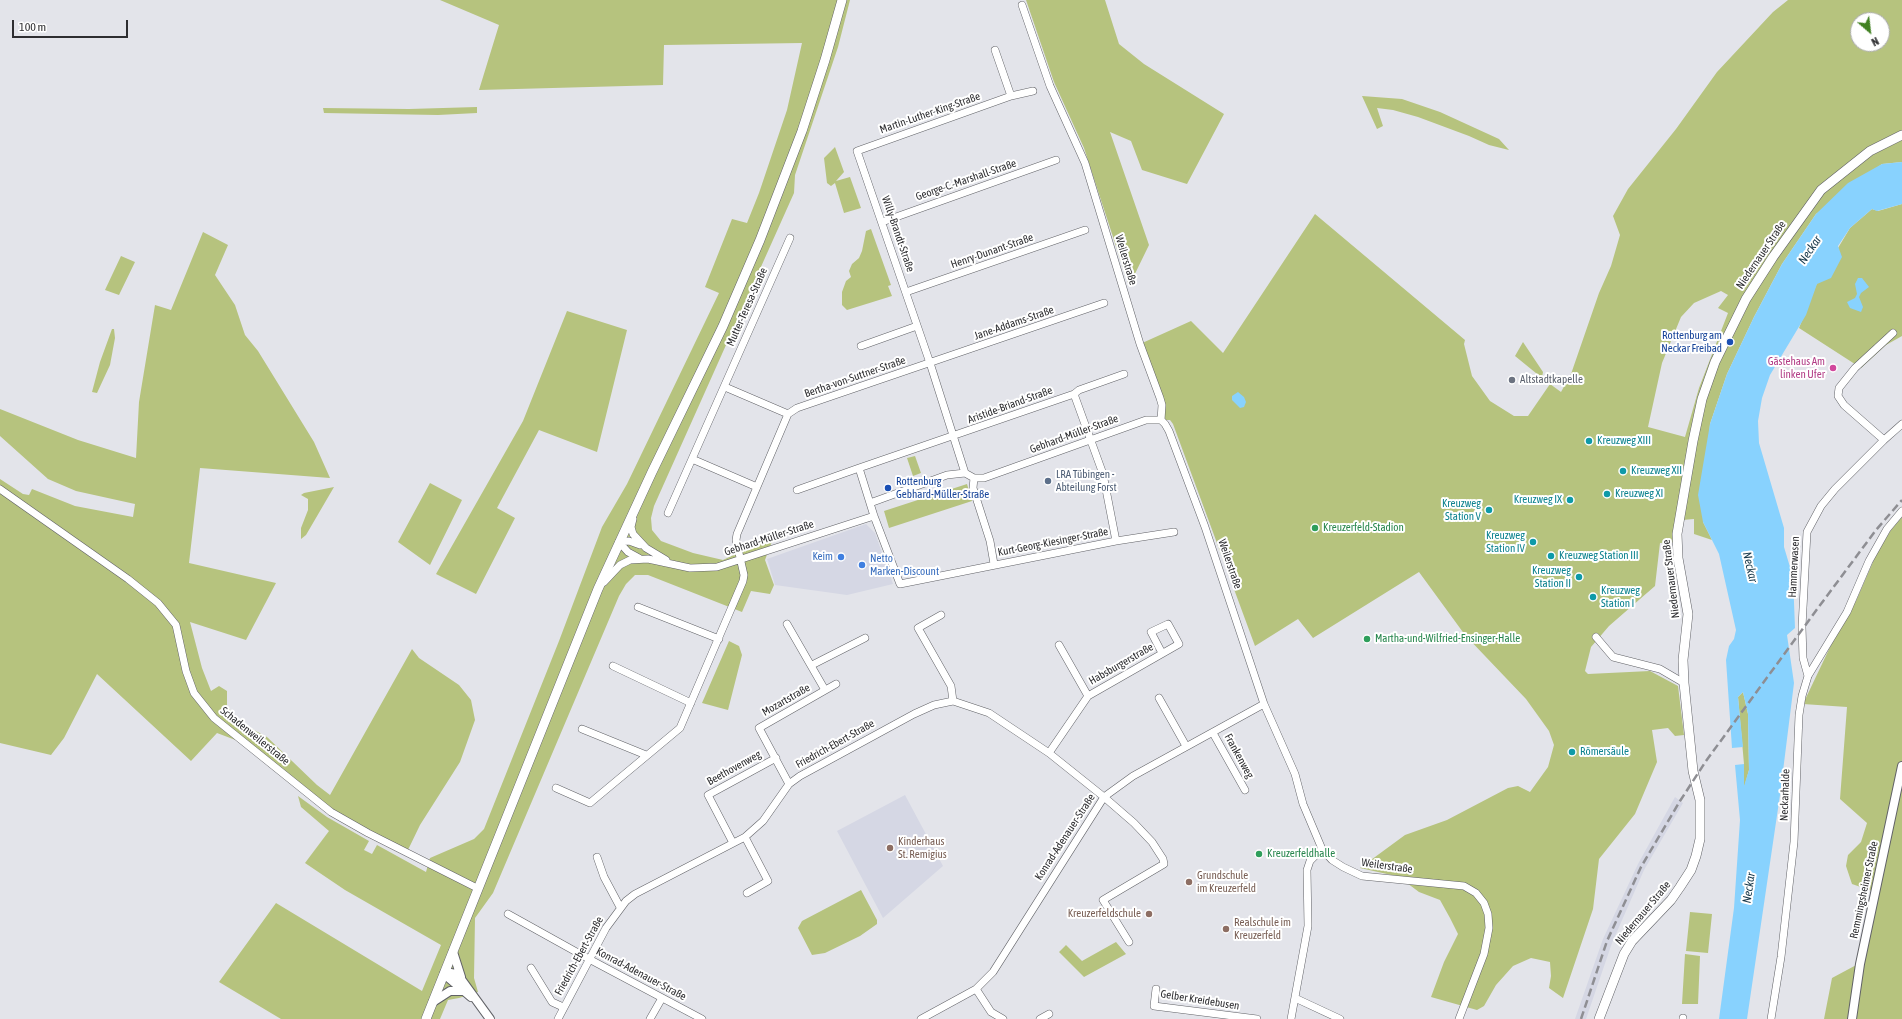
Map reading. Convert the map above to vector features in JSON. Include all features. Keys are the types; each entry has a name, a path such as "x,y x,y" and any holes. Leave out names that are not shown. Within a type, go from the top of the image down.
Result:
{"main road":[{"path":"426,1019 598,589 636,505 723,326 766,227 808,115 842,0"},
{"name":"Niedernauer Straße","path":"1599,1019 1624,954 1632,941 1674,896 1691,870 1696,856 1701,821 1700,800 1694,771 1684,683 1683,660 1688,614 1678,558 1677,534 1694,434 1702,399 1715,362 1746,299 1773,257 1821,190 1870,151 1902,135"}],"street":[{"name":"Weilerstraße","path":"1022,5 1050,86 1085,163 1140,344 1160,398 1162,405 1160,420 1165,424 1169,431 1205,527 1264,704 1295,774 1303,804 1322,849 1332,860 1362,876 1464,886 1476,893 1484,903 1488,914 1489,928 1484,954 1459,1019"},
{"path":"995,50 1011,96"},
{"name":"Martin-Luther-King-Straße","path":"857,151 1011,96 1033,91"},
{"name":"Willy-Brandt-Straße","path":"857,151 930,363 965,473"},
{"name":"George-C.-Marshall-Straße","path":"882,222 1056,160"},
{"name":"Henry-Dunant-Straße","path":"906,292 1085,230"},
{"name":"Mutter-Teresa-Straße","path":"668,513 790,238"},
{"name":"Jane-Addams-Straße","path":"930,363 1104,303"},
{"path":"861,346 917,326"},
{"path":"1884,440 1844,405 1838,396 1839,388 1860,363 1893,333"},
{"name":"Bertha-von-Suttner-Straße","path":"788,414 797,408 930,363"},
{"name":"Aristide-Briand-Straße","path":"797,490 1074,394 1079,390 1124,374"},
{"path":"556,788 590,803 680,728 743,580 744,574 736,540 737,536 788,414 725,387"},
{"path":"1074,394 1091,439"},
{"name":"Gebhard-Müller-Straße","path":"974,478 984,478 1146,420 1160,420"},
{"name":"Hammerwasen","path":"1808,676 1803,658 1802,627 1806,532 1821,506 1835,489 1902,424"},
{"name":"Kurt-Georg-Kiesinger-Straße","path":"1091,439 1103,474 1116,541"},
{"path":"692,459 757,487"},
{"path":"859,468 874,516"},
{"path":"870,503 947,475 965,473 974,478"},
{"name":"Kurt-Georg-Kiesinger-Straße","path":"974,478 973,488 990,541 994,564"},
{"name":"Schadenweilerstraße","path":"0,489 128,579 158,603 176,625 186,671 194,693 214,718 331,812 368,833 478,888"},
{"name":"Gebhard-Müller-Straße","path":"636,505 631,527 632,534 646,548 669,563"},
{"name":"Neckarhalde","path":"1771,1019 1781,957 1794,842 1799,715 1808,676 1847,612 1860,585 1869,560 1887,529 1902,511"},
{"name":"Gebhard-Müller-Straße","path":"619,542 628,552 639,558 690,568 717,567 874,516"},
{"name":"Kurt-Georg-Kiesinger-Straße","path":"874,516 900,584 994,564 1116,541 1174,532"},
{"path":"619,542 629,541 646,548"},
{"name":"Gebhard-Müller-Straße","path":"598,589 620,565 639,558"},
{"path":"638,606 718,639"},
{"path":"941,615 918,628 951,686 953,701 989,713 1049,753 1134,823 1152,842 1164,862 1164,864 1156,869 1103,900 1129,942"},
{"path":"787,624 812,665 825,690"},
{"path":"1596,637 1613,657 1660,669 1684,683"},
{"path":"812,665 865,638"},
{"path":"1059,645 1088,696"},
{"name":"Habsburgerstraße","path":"1049,753 1088,696 1162,653"},
{"path":"613,666 691,703"},
{"name":"Mozartstraße","path":"789,784 759,728 836,684"},
{"path":"1159,698 1186,746"},
{"name":"Friedrich-Ebert-Straße","path":"558,1019 606,928 620,907 635,894 745,837 763,821 789,784 800,776 914,714 934,705 953,701"},
{"name":"Konrad-Adenauer-Straße","path":"920,1019 976,989 993,972 1104,797 1133,776 1264,704"},
{"path":"582,729 646,755"},
{"name":"Frankenweg","path":"1213,733 1245,790"},
{"name":"Beethovenweg","path":"734,843 708,794 776,758"},
{"name":"Remmingsheimer Straße","path":"1852,1019 1860,964 1902,766"},
{"path":"745,837 768,881 747,893"},
{"path":"1291,1019 1308,926 1307,870 1310,860 1322,849"},
{"path":"597,857 604,876 620,907"},
{"name":"Konrad-Adenauer-Straße","path":"508,914 702,1019"},
{"path":"453,952 455,965 463,982"},
{"path":"531,968 552,1002 563,1007"},
{"path":"444,973 456,974 491,1017"},
{"path":"444,973 463,991 475,999"},
{"path":"976,989 991,1012 1003,1019"},
{"name":"Gelber Kreidebusen","path":"1156,989 1154,1006 1257,1019"},
{"path":"433,1002 450,991 463,991"},
{"path":"650,1019 662,998"},
{"path":"1294,998 1340,1019"},
{"path":"1040,1019 1049,1014"}],"shaded area":[{"path":"866,524 875,533 893,584 847,595 775,585 767,559"},
{"name":"Kinderhaus St. Remigius","path":"905,795 943,866 883,918 837,831"},
{"path":"1675,797 1683,803 1644,870 1612,943 1586,1019 1575,1019 1603,939 1638,864"}],"green space":[{"path":"440,0 850,0 838,47 795,175 794,193 654,506 651,518 652,530 661,541 693,553 723,560 774,536 765,560 774,585 770,594 751,591 742,612 648,575 635,575 626,584 619,596 493,893 475,918 474,978 478,992 448,1000 440,1019 281,1019 219,982 276,903 422,991 441,945 345,890 305,863 329,831 301,807 298,796 327,817 369,841 364,850 372,854 377,845 426,872 430,858 474,839 484,829 559,641 602,527 627,484 719,293 705,287 732,219 747,223 759,193 787,110 802,43 664,45 663,85 479,90 499,25"},
{"path":"1026,0 1105,0 1119,44 1144,64 1224,114 1187,184 1142,170 1131,141 1110,132 1149,245 1129,286 1084,148 1054,82"},
{"path":"1788,0 1902,0 1902,162 1882,164 1816,214 1782,264 1754,317 1727,374 1710,424 1703,522 1712,540 1694,534 1694,519 1682,520 1679,542 1660,543 1655,586 1609,626 1591,647 1585,671 1588,674 1650,671 1678,686 1684,735 1675,736 1668,728 1652,730 1657,762 1635,814 1599,859 1593,909 1563,998 1549,988 1551,976 1550,962 1531,958 1513,966 1496,985 1484,1006 1477,1010 1431,997 1444,962 1458,934 1440,900 1419,892 1407,883 1405,878 1360,868 1405,835 1447,820 1508,788 1518,786 1530,792 1548,767 1554,745 1549,731 1526,699 1465,635 1419,572 1313,638 1298,619 1255,646 1173,424 1170,420 1161,420 1162,405 1140,344 1191,321 1223,353 1315,214 1465,340 1464,344 1472,376 1490,401 1514,416 1528,416 1550,384 1561,392 1571,374 1599,293 1611,266 1620,235 1613,216 1628,189 1676,129 1717,72 1773,12","holes":["1721,291 1728,295 1718,308 1728,313 1699,388 1685,437 1648,427 1662,363 1681,317 1694,303"]},
{"path":"1362,96 1402,99 1440,112 1499,139 1509,150 1489,145 1418,117 1393,110 1377,108 1383,126 1377,129"},
{"path":"477,107 477,113 438,115 324,113 323,108 409,109"},
{"path":"835,147 844,172 836,181 850,177 861,208 844,213 835,183 831,186 827,183 824,158"},
{"path":"1902,204 1902,336 1886,345 1861,368 1799,328 1817,283 1850,228 1872,209 1878,211"},
{"path":"871,229 891,285 888,286 892,296 847,310 842,305 842,292 846,281 851,277 849,271 852,264 859,258 862,251 866,231"},
{"path":"203,232 228,245 215,275 235,305 245,335 258,351 314,442 330,478 200,468 189,563 276,583 246,640 190,622 202,668 211,691 219,686 227,691 227,706 239,722 267,737 317,785 330,795 412,649 419,658 459,685 471,700 475,720 460,762 420,825 407,852 331,812 246,744 217,733 191,761 97,674 64,738 51,755 0,743 0,479 23,494 29,495 32,489 75,506 133,517 135,504 76,491 48,479 0,436 0,409 78,440 136,458 139,402 155,305 171,310"},
{"path":"121,256 135,262 119,295 105,290"},
{"path":"567,311 627,330 597,452 539,430 497,508 515,518 476,594 436,574 523,421"},
{"path":"112,329 114,329 115,338 110,365 97,393 92,392 100,362"},
{"path":"1523,342 1543,372 1542,378 1515,356"},
{"path":"915,456 921,473 913,476 907,458"},
{"path":"430,483 462,500 430,565 398,542"},
{"path":"967,484 972,501 889,528 884,511"},
{"path":"334,487 306,535 301,539 301,528 308,510 308,499 301,495 304,493"},
{"path":"1902,517 1902,1019 1824,1019 1832,978 1860,963 1875,892 1852,884 1846,866 1848,855 1861,842 1867,823 1840,799 1847,707 1803,704 1832,643 1856,601 1876,555 1891,530"},
{"path":"729,641 739,646 742,655 728,710 702,703"},
{"path":"1743,692 1748,714 1749,770 1744,788 1744,764 1738,697"},
{"path":"861,890 877,920 877,924 860,936 825,953 812,955 798,928 802,921"},
{"path":"1690,912 1712,914 1708,953 1686,951"},
{"path":"1116,942 1126,954 1084,977 1059,952 1066,945 1082,961"},
{"path":"1685,954 1700,956 1698,1004 1682,1004"}],"water":[{"name":"Neckar","path":"1902,162 1902,204 1877,211 1872,209 1850,228 1838,246 1842,257 1831,278 1817,284 1806,315 1770,375 1762,398 1758,421 1759,443 1784,528 1784,547 1793,577 1795,628 1787,635 1794,683 1780,795 1747,1019 1719,1019 1734,908 1740,820 1735,765 1744,764 1744,786 1749,770 1748,714 1743,692 1738,697 1743,747 1732,748 1726,660 1729,646 1734,639 1736,630 1719,554 1703,522 1698,495 1710,424 1727,374 1754,317 1782,264 1816,214 1848,183 1882,164"},
{"path":"1858,278 1862,278 1869,287 1861,293 1859,297 1863,307 1861,312 1850,308 1847,302 1855,298 1857,294 1855,284"},
{"path":"1238,392 1244,397 1246,402 1244,407 1240,408 1232,400 1232,396"}],"railway":[{"path":"1581,1019 1607,941 1641,867 1680,801 1706,761 1815,612 1876,530 1902,500"}],"place":[{"name":"Rottenburg am Neckar Freibad","path":"1730,342"},
{"name":"Gästehaus Am linken Ufer","path":"1833,368"},
{"name":"Altstadtkapelle","path":"1512,380"},
{"name":"Kreuzweg XIII","path":"1589,441"},
{"name":"Kreuzweg XII","path":"1623,471"},
{"name":"LRA Tübingen - Abteilung Forst","path":"1048,481"},
{"name":"Rottenburg Gebhard-Müller-Straße","path":"888,488"},
{"name":"Kreuzweg XI","path":"1607,494"},
{"name":"Kreuzweg IX","path":"1570,500"},
{"name":"Kreuzweg Station V","path":"1489,510"},
{"name":"Kreuzerfeld-Stadion","path":"1315,528"},
{"name":"Kreuzweg Station IV","path":"1533,542"},
{"name":"Kreuzweg Station III","path":"1551,556"},
{"name":"Keim","path":"841,557"},
{"name":"Netto Marken-Discount","path":"862,565"},
{"name":"Kreuzweg Station II","path":"1579,577"},
{"name":"Kreuzweg Station I","path":"1593,597"},
{"name":"Martha-und-Wilfried-Ensinger-Halle","path":"1367,639"},
{"name":"Römersäule","path":"1572,752"},
{"name":"Kinderhaus St. Remigius","path":"890,848"},
{"name":"Kreuzerfeldhalle","path":"1259,854"},
{"name":"Grundschule im Kreuzerfeld","path":"1189,882"},
{"name":"Kreuzerfeldschule","path":"1149,914"},
{"name":"Realschule im Kreuzerfeld","path":"1226,929"}]}
